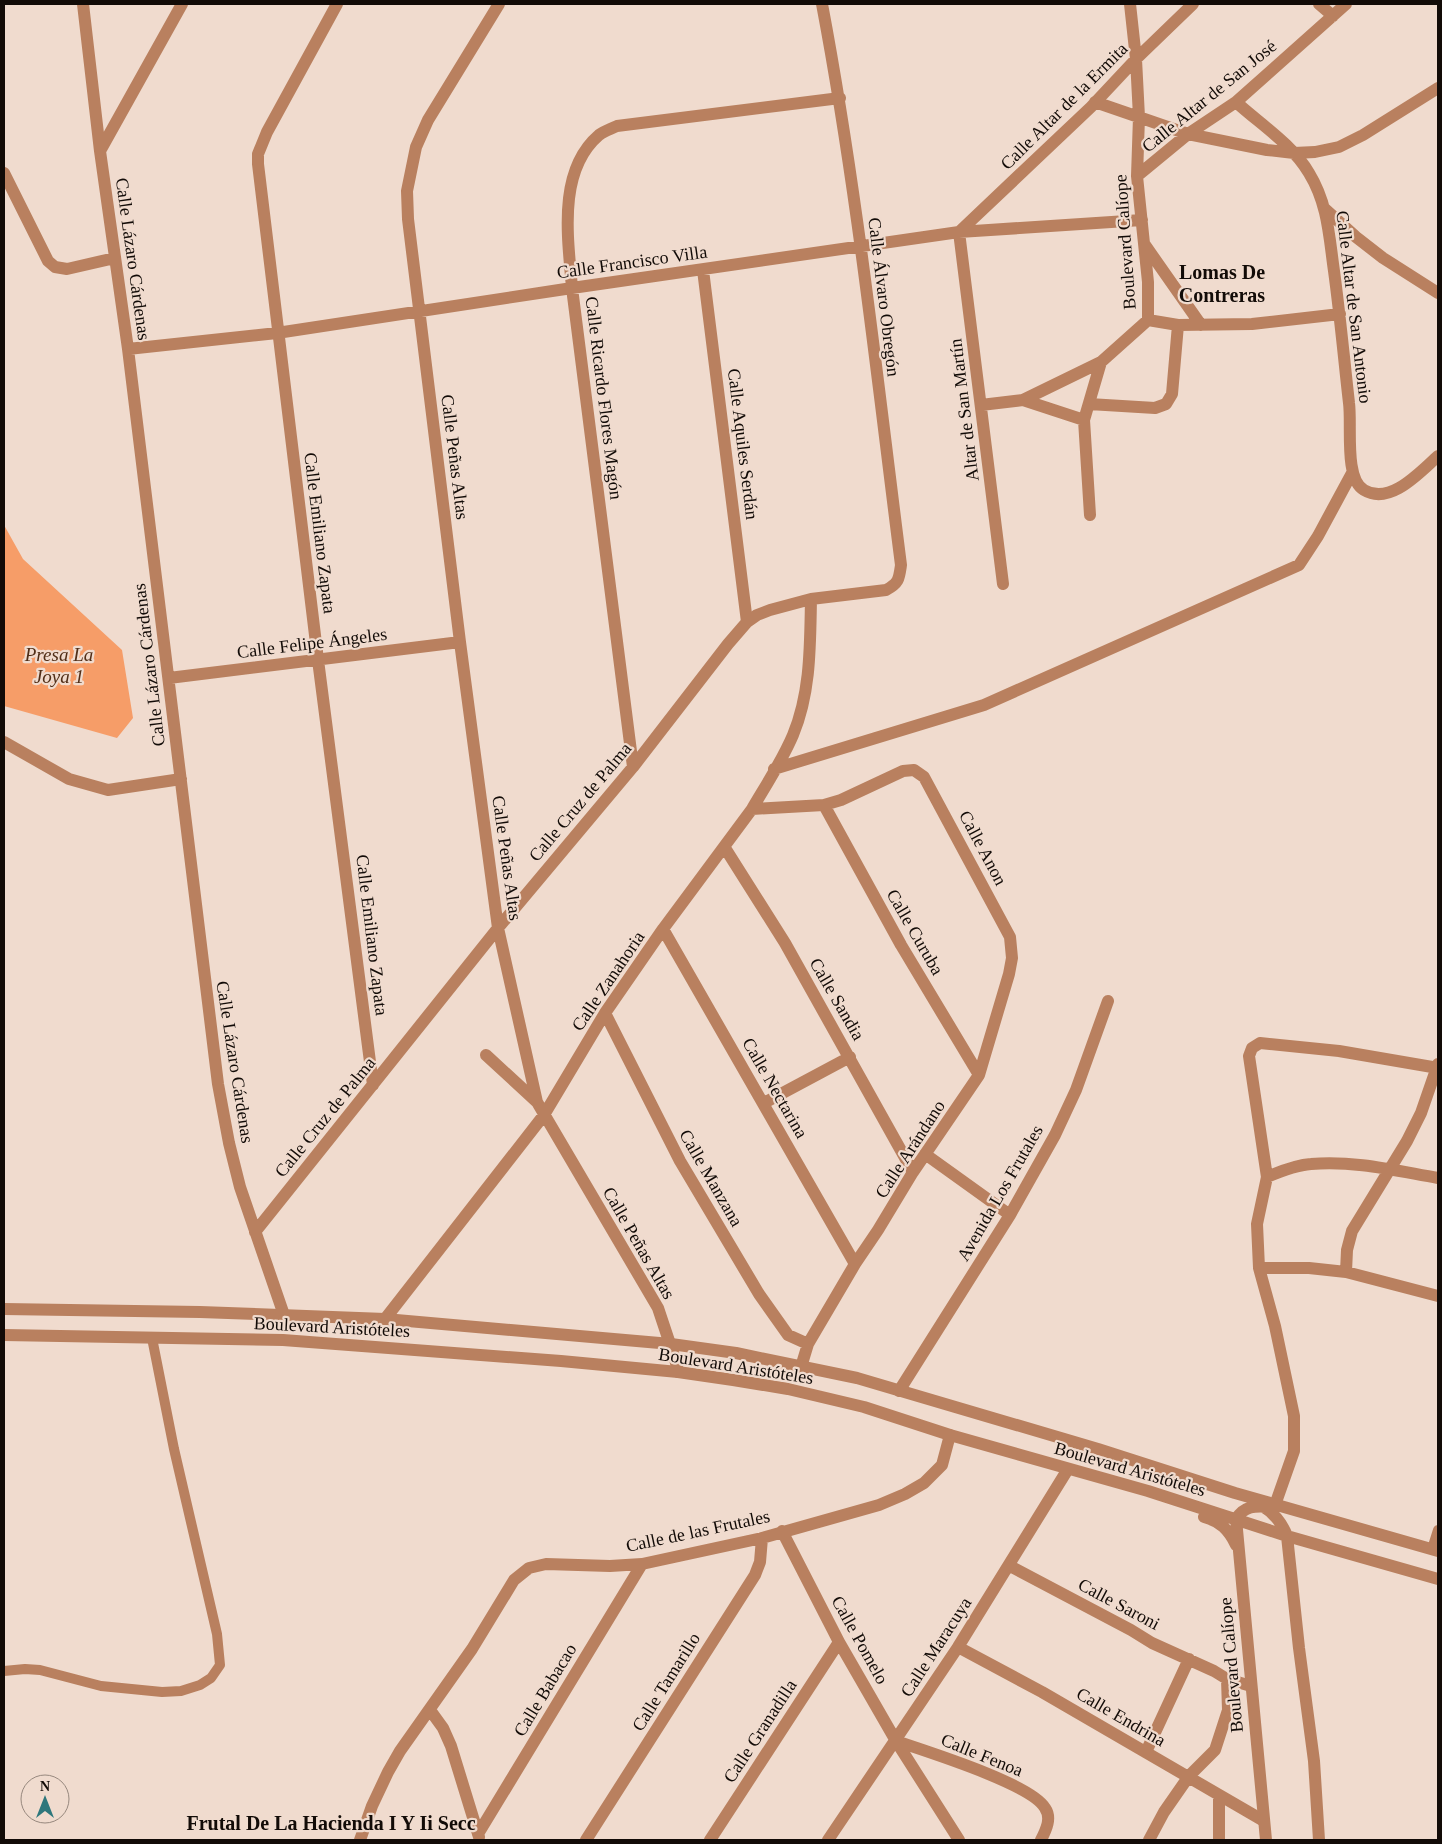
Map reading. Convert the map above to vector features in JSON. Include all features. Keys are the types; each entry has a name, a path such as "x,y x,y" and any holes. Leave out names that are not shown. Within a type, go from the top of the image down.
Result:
{"street":[{"name":"Calle Lázaro Cárdenas","path":"83,4 100,151 128,349 218,1084 240,1187 284,1315"},
{"path":"100,151 182,4"},
{"name":"Calle Emiliano Zapata","path":"336,4 267,132 258,154 258,164 318,660 374,1085"},
{"name":"Calle Peñas Altas","path":"499,4 428,120 416,147 407,191 408,219 460,642 498,928 537,1102 658,1308 671,1344 678,1372"},
{"name":"Calle Álvaro Obregón","path":"822,4 840,98 901,565 899,578 894,586 886,590"},
{"name":"Boulevard Calíope","path":"1023,400 1101,362 1148,320 1148,282 1137,176 1139,117 1136,59 1130,4"},
{"name":"Calle Altar de la Ermita","path":"959,232 1095,102 1193,4"},
{"path":"1319,4 1333,16"},
{"name":"Calle Altar de San José","path":"1137,176 1188,134 1236,102 1346,4"},
{"path":"1095,102 1188,134 1267,150 1294,153 1315,152 1339,147 1438,91"},
{"name":"Calle Ricardo Flores Magón","path":"633,767 572,288 568,241 569,200 574,173 587,147 601,133 617,126 840,98"},
{"name":"Calle Altar de San Antonio","path":"1236,102 1294,153 1309,172 1325,209 1340,314 1350,408 1352,473"},
{"path":"4,173 48,261 55,267 66,269 115,258"},
{"path":"1325,209 1383,258 1438,293"},
{"name":"Calle Francisco Villa","path":"128,349 277,333 959,232 1142,220"},
{"name":"Altar de San Martín","path":"959,232 1002,584"},
{"path":"1144,244 1201,325"},
{"name":"Calle Aquiles Serdán","path":"704,270 747,622"},
{"path":"1148,320 1178,325 1252,324 1340,314"},
{"path":"1089,404 1155,408 1166,404 1172,394 1178,325"},
{"path":"1090,516 1084,420 1101,362"},
{"path":"981,405 1023,400 1084,420"},
{"path":"1352,473 1356,483 1364,490 1374,493 1385,493 1398,489 1438,456"},
{"path":"774,769 984,705 1299,565 1318,536 1352,473"},
{"name":"Calle Cruz de Palma","path":"255,1232 498,928 633,767 747,622 757,615 770,610 811,599 886,590"},
{"name":"Calle Zanahoria","path":"385,1319 544,1115 605,1013 752,809 793,736 802,707 810,665 811,599"},
{"name":"Calle Felipe Ángeles","path":"169,678 460,642"},
{"path":"4,742 69,779 108,790 181,779"},
{"name":"Calle Anon","path":"824,805 841,800 903,771 914,770 924,777 1010,937"},
{"path":"752,809 824,805"},
{"name":"Calle Curuba","path":"824,805 901,945 979,1075"},
{"name":"Calle Sandia","path":"724,848 785,943 913,1172"},
{"name":"Calle Nectarina","path":"664,929 855,1264"},
{"name":"Calle Arándano","path":"801,1367 808,1344 855,1264 913,1172 979,1075 1012,958 1010,937"},
{"name":"Avenida Los Frutales","path":"899,1391 1010,1214 1055,1135 1076,1090 1108,1001"},
{"name":"Calle Manzana","path":"605,1013 680,1161 759,1294 788,1335 808,1344"},
{"path":"1270,1506 1294,1451 1294,1416 1275,1326 1258,1268 1258,1224 1267,1178 1249,1056 1252,1048 1260,1043 1438,1066 1422,1113 1352,1231 1347,1250 1346,1272"},
{"path":"486,1055 537,1102"},
{"path":"764,1103 850,1057"},
{"path":"925,1154 1010,1214"},
{"path":"1267,1178 1287,1169 1310,1164 1338,1163 1438,1178"},
{"path":"1258,1268 1310,1268 1346,1272 1438,1296"},
{"name":"Boulevard Aristóteles","path":"4,1309 385,1319 671,1344 736,1353 857,1378 1098,1449 1270,1506 1291,1510 1435,1550"},
{"name":"Boulevard Aristóteles","path":"4,1335 283,1340 678,1372 788,1389 864,1407 950,1435 1148,1491 1287,1536 1438,1579"},
{"name":"Calle de las Frutales","path":"360,1840 372,1806 400,1750 430,1710 492,1618 508,1589 523,1572 535,1566 546,1564 610,1566 642,1564 762,1538 879,1505 905,1494 924,1483 942,1465 950,1435"},
{"name":"Calle Maracuya","path":"828,1840 958,1648 1010,1566 1068,1468"},
{"path":"1148,1491 1152,1500 1212,1519 1225,1526 1238,1550"},
{"path":"1236,1519 1242,1510 1270,1506"},
{"path":"1270,1506 1287,1536 1298,1648 1314,1761 1319,1840"},
{"name":"Boulevard Calíope","path":"1236,1519 1266,1840"},
{"name":"Calle Pomelo","path":"782,1531 839,1642 896,1741 958,1840"},
{"name":"Calle Tamarillo","path":"586,1840 755,1576 760,1562 762,1538"},
{"name":"Calle Babacao","path":"479,1837 642,1564"},
{"name":"Calle Saroni","path":"1010,1566 1152,1643 1214,1671 1226,1679 1251,1686"},
{"name":"Calle Granadilla","path":"710,1840 839,1642"},
{"name":"Calle Endrina","path":"958,1648 1042,1692 1189,1776 1264,1822"},
{"path":"1146,1752 1189,1659"},
{"path":"1149,1840 1164,1812 1189,1776 1215,1750 1218,1744 1228,1710 1226,1679"},
{"path":"430,1710 451,1746 479,1837"},
{"name":"Calle Fenoa","path":"896,1741 1013,1784 1039,1801 1045,1808 1048,1817 1046,1830 1041,1840"},
{"path":"1219,1795 1219,1840"}],"lane":[{"path":"4,1670 25,1668 40,1670 101,1686 162,1692 181,1691 200,1686 211,1678 220,1665 217,1634 174,1449 152,1338"},
{"path":"1435,1550 1438,1530"}],"water":[{"name":"Presa La Joya 1","path":"4,525 23,559 122,650 133,718 117,738 4,706"}],"district":[{"name":"Lomas De Contreras","path":"1222,284"},
{"name":"Frutal De La Hacienda I Y Ii Secc","path":"331,1823"}]}
